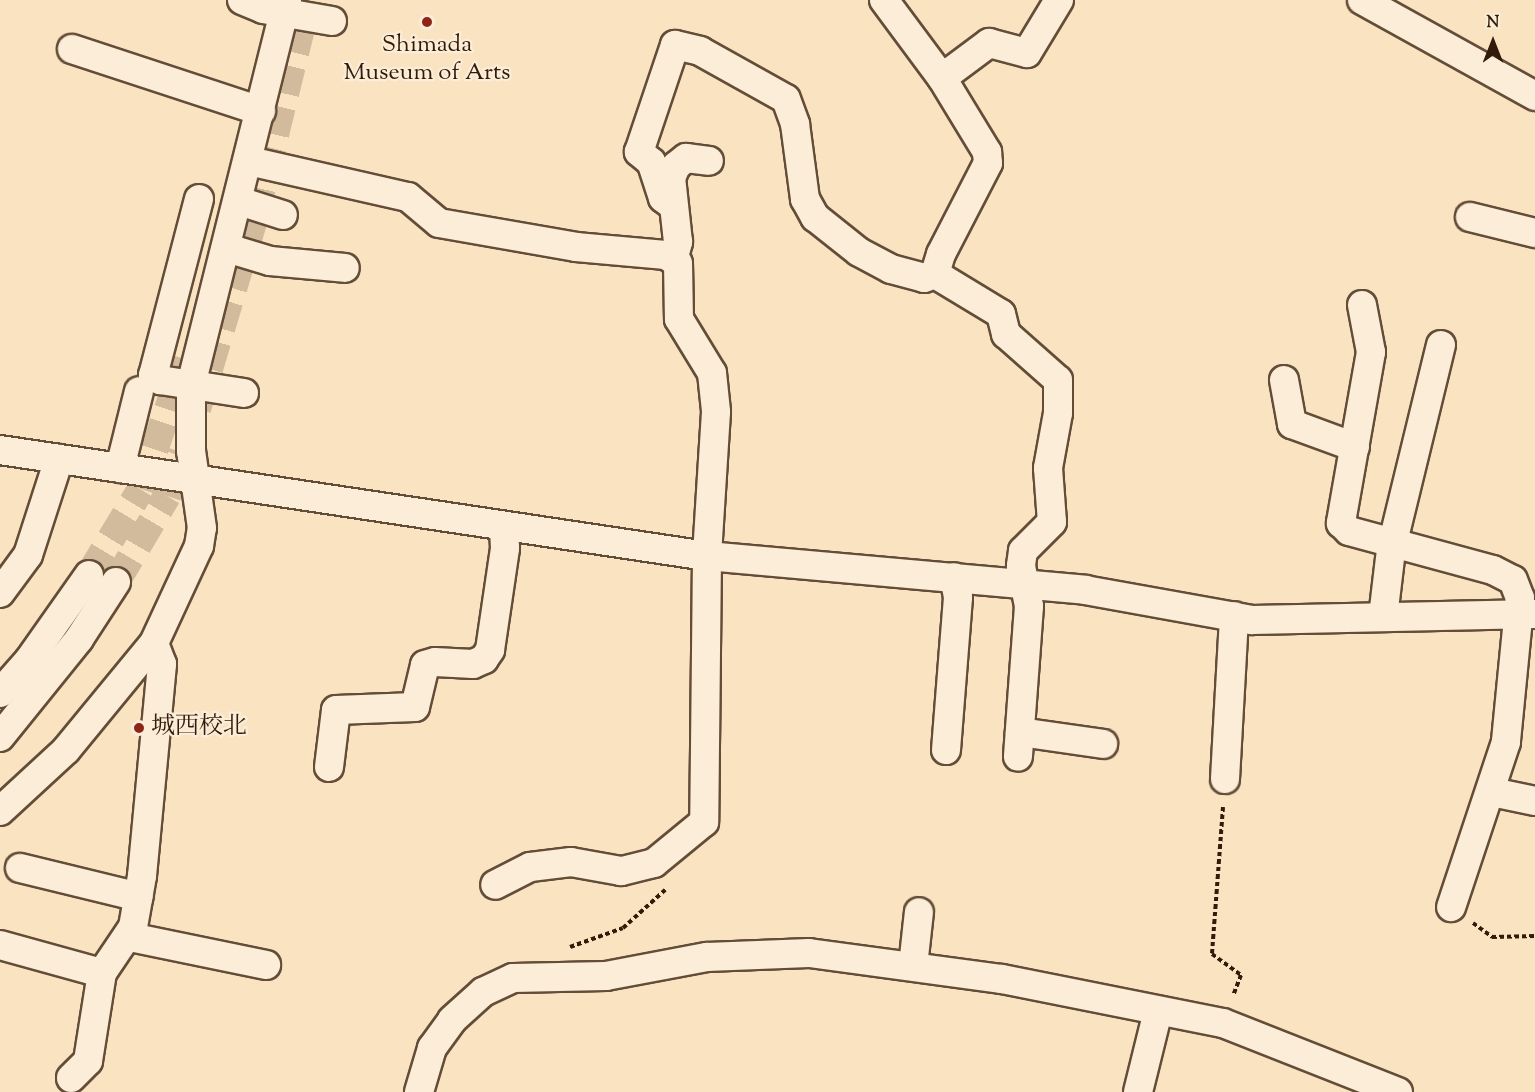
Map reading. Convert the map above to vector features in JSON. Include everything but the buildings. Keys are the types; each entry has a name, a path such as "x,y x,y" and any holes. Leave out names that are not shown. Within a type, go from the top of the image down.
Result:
{"street":[{"path":"242,0 286,6 332,21"},
{"path":"884,0 942,78 987,152 988,164 941,254 935,274"},
{"path":"942,78 989,43 1027,53 1059,0"},
{"path":"1362,0 1535,96"},
{"path":"0,811 66,750 154,643 198,546 202,528 191,451 191,385 239,201 286,6"},
{"path":"671,204 663,198 651,162 639,152 675,45 700,51 786,99 795,124 805,199 815,217 859,252 891,269 924,278 935,274"},
{"path":"72,49 261,111"},
{"path":"251,151 297,153"},
{"path":"251,151 408,197 439,223 576,247 674,257 678,262 680,319 712,373 716,412 707,556 704,822 654,863 621,871 571,862 530,867 495,885"},
{"path":"674,257 678,242 671,204 676,166 686,158 709,161"},
{"path":"198,199 153,363 153,375 160,380 244,393"},
{"path":"239,201 283,215"},
{"path":"1470,217 1535,232"},
{"path":"226,248 270,261 345,268"},
{"path":"935,274 1001,314 1006,334 1058,380 1058,413 1048,468 1052,522 1023,551 1021,566 1029,606 1019,744 1103,744"},
{"path":"1362,305 1371,352 1341,523 1349,531 1494,570 1513,580 1528,603 1511,719 1492,792 1451,907"},
{"path":"1383,617 1394,542 1441,345"},
{"path":"1284,380 1292,424 1355,447"},
{"path":"120,468 139,391"},
{"path":"0,450 707,556 1085,590 1252,620 1383,617 1528,603"},
{"path":"0,593 28,555 59,459"},
{"path":"329,767 336,710 415,707 425,665 435,662 473,664 484,659 490,651 505,548 504,526"},
{"path":"0,693 29,660 89,575"},
{"path":"946,750 958,597 954,577"},
{"path":"0,737 80,639 116,582"},
{"path":"1225,779 1234,616"},
{"path":"71,1078 88,1061 102,974 130,937 139,897 162,664 154,643"},
{"path":"1492,792 1535,801"},
{"path":"20,867 139,897"},
{"path":"913,966 919,912"},
{"path":"130,937 266,965"},
{"path":"0,945 102,974"},
{"path":"419,1092 432,1048 452,1020 483,992 513,978 606,976 707,957 809,953 1002,979 1223,1023 1340,1081 1398,1092"},
{"path":"1138,1092 1158,1011"}],"path":[{"path":"1223,1023 1240,975 1212,954 1225,779"},
{"path":"558,950 623,928 672,884"},
{"path":"1451,907 1492,937 1535,936"}],"tunnel":[{"path":"197,409 255,216 308,0"},
{"path":"89,575 141,489 185,359"},
{"path":"116,582 167,496 182,453"}],"place":[{"name":"Shimada Museum of Arts","path":"427,22"},
{"name":"城西校北","path":"139,728"}]}
